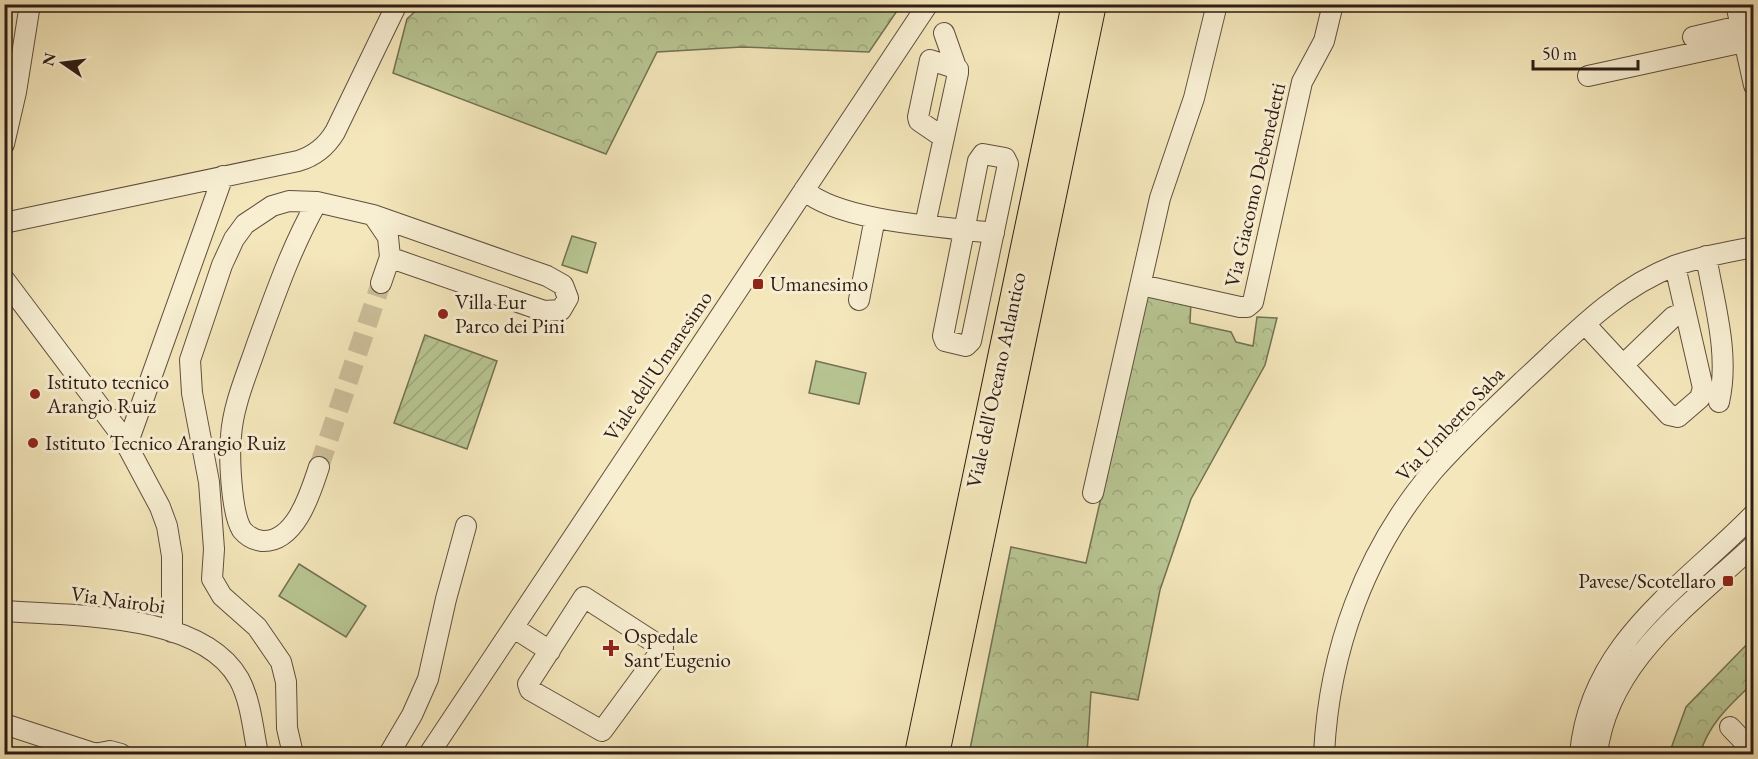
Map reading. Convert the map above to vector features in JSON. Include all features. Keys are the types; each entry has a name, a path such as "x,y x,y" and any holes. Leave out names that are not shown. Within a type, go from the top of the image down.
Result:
{"main road":[{"name":"Viale dell'Oceano Atlantico","path":"918,754 1075,4"},
{"name":"Viale dell'Oceano Atlantico","path":"936,754 1093,4"}],"street":[{"path":"4,144 16,93 30,4"},
{"path":"4,223 302,160 325,147 335,132 397,4"},
{"name":"Viale dell'Umanesimo","path":"429,754 928,4"},
{"path":"1093,493 1163,188 1197,87 1217,4"},
{"name":"Via Giacomo Debenedetti","path":"1141,285 1240,307 1248,307 1253,302 1302,82 1324,41 1333,4"},
{"path":"1736,4 1754,85"},
{"path":"925,225 958,73 944,33"},
{"path":"1693,37 1742,34"},
{"path":"1587,76 1742,34"},
{"path":"944,138 919,121 927,62 933,60 956,67"},
{"path":"983,154 1005,158 1008,164 994,233 971,342 966,346 943,339 978,161 983,154"},
{"path":"127,445 223,176"},
{"path":"804,190 818,200 875,218 994,233"},
{"path":"317,202 282,271 243,384 232,426 230,455 236,510 239,523 246,534 257,540 266,541 285,532 304,505 319,467"},
{"path":"293,754 287,728 286,688 281,663 257,627 222,596 212,579 214,549 209,482 192,393 190,352 225,257 245,224 258,214 280,203 317,202 373,215 548,276 566,288 567,302 557,312 544,311 390,257"},
{"path":"373,215 388,237 390,257 381,283"},
{"path":"859,300 875,218"},
{"name":"Via Umberto Saba","path":"1324,754 1328,703 1341,646 1362,586 1392,528 1418,490 1449,453 1585,324 1628,290 1675,266 1706,256 1754,247"},
{"path":"1706,256 1722,357 1723,381 1719,402"},
{"path":"1585,324 1671,416 1678,417 1695,404 1702,395 1703,385 1675,266"},
{"path":"4,279 127,445 167,526 173,565 172,632"},
{"path":"1623,365 1673,317 1685,312"},
{"path":"163,343 190,352"},
{"path":"1580,754 1586,717 1605,670 1623,642 1754,514"},
{"path":"389,754 412,715 428,679 446,599 466,526"},
{"path":"1597,754 1609,706 1645,648 1754,545"},
{"path":"584,597 663,648 602,731 530,690 528,684 553,645 584,597"},
{"path":"1656,608 1669,623"},
{"name":"Via Nairobi","path":"4,611 122,621 172,632 210,650 236,675 245,693 258,754"},
{"path":"517,623 553,645"},
{"path":"4,724 95,754 110,751 122,754"},
{"path":"1730,727 1754,752"}],"green space":[{"path":"422,5 901,5 869,52 742,47 657,52 606,154 393,73 407,19"},
{"path":"572,236 596,243 587,273 562,265"},
{"path":"1148,293 1191,301 1190,323 1231,332 1236,342 1253,346 1257,317 1277,318 1265,365 1191,499 1160,590 1138,700 1091,692 1087,754 969,754 1011,547 1086,563"},
{"path":"425,335 497,361 467,449 394,423"},
{"path":"816,361 866,373 859,404 809,393"},
{"path":"299,564 366,606 346,637 279,596"},
{"path":"1753,638 1753,683 1715,723 1700,754 1669,754 1686,707"}],"tunnel":[{"path":"319,467 381,283"}],"place":[{"name":"Umanesimo","path":"758,284"},
{"name":"Villa Eur Parco dei Pini","path":"443,314"},
{"name":"Istituto tecnico Arangio Ruiz","path":"35,394"},
{"name":"Istituto Tecnico Arangio Ruiz","path":"33,443"},
{"name":"Pavese/Scotellaro","path":"1728,581"},
{"name":"Ospedale Sant'Eugenio","path":"611,648"}]}
